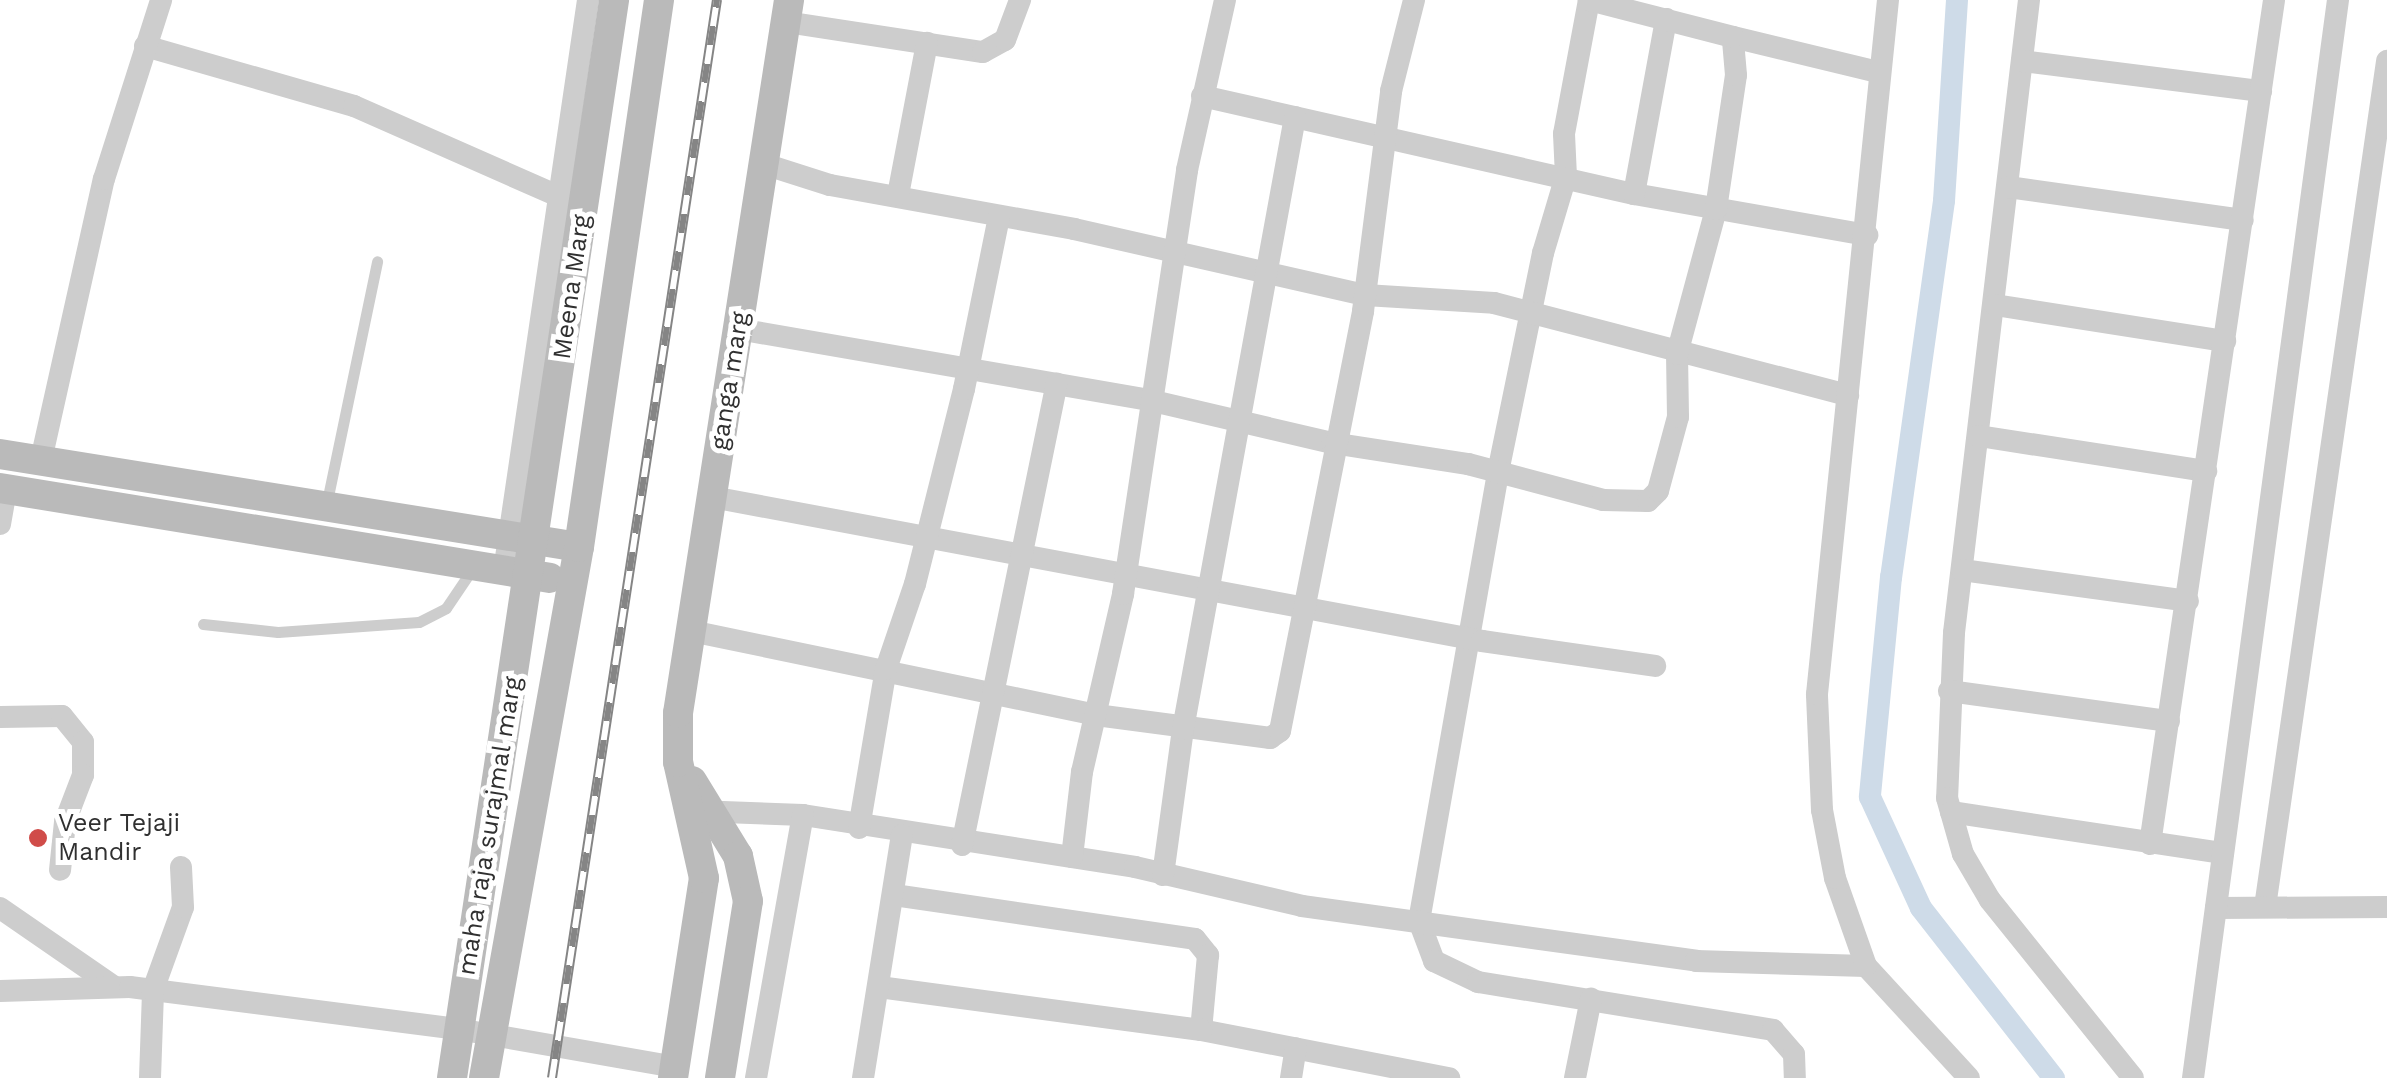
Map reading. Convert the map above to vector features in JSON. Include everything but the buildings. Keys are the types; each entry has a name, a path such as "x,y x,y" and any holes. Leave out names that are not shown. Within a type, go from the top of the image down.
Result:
{"street":[{"path":"41,460 68,317 161,0"},
{"path":"522,540 560,197 588,0"},
{"name":"Meena Marg","path":"503,571 522,540 614,0"},
{"name":"maha raja surajmal marg","path":"484,1078 579,548 659,0"},
{"path":"788,11 927,43 998,48 1020,0"},
{"path":"1072,857 1126,570 1202,96 1224,0"},
{"path":"690,632 886,669 990,696 1096,715 1270,738 1280,730 1308,608 1332,442 1365,295 1386,137 1414,0"},
{"path":"1795,1078 1794,1054 1773,1030 1449,972 1424,947 1419,921 1472,638 1498,473 1566,176 1564,134 1589,0 1878,72"},
{"path":"1888,0 1817,694 1822,810 1835,878 1866,966 1969,1078"},
{"path":"2029,0 1949,691 1950,812 1962,854 1990,900 2133,1078"},
{"path":"2150,844 2274,0"},
{"path":"2193,1078 2338,0"},
{"name":"ganga marg","path":"720,1078 748,901 738,856 702,810 678,762 678,713 788,11"},
{"path":"1634,194 1666,19"},
{"path":"738,329 968,365 1153,401 1332,442 1498,473 1602,500 1648,501 1658,491 1678,417 1677,354 1716,209 1736,74 1733,38"},
{"path":"898,195 927,43"},
{"path":"145,46 354,106 560,197"},
{"path":"2022,61 2261,90"},
{"path":"2264,907 2381,143 2387,61"},
{"path":"1202,96 1634,194 1866,235"},
{"path":"1163,875 1184,728 1295,117"},
{"path":"764,164 830,184 898,195 1365,295 1494,303 1677,354 1848,395"},
{"path":"2008,187 2243,220"},
{"path":"859,828 886,669 926,534 968,365 998,217"},
{"path":"1994,305 2225,342"},
{"path":"962,845 1058,384"},
{"path":"1979,436 2206,471"},
{"path":"0,454 579,548"},
{"path":"0,524 3,488 573,581"},
{"path":"712,497 926,534 1021,556 1126,570 1472,638 1655,666"},
{"path":"1962,570 2188,600"},
{"name":"maha raja surajmal marg","path":"452,1078 503,571"},
{"path":"1949,691 2170,720"},
{"path":"0,717 62,716 83,742 83,775 64,822 60,870"},
{"path":"702,810 803,815 962,845 1072,857 1302,906 1696,961 1866,966"},
{"name":"ganga marg","path":"674,1072 704,878 702,810"},
{"path":"1950,812 2223,853"},
{"path":"756,1078 803,815"},
{"path":"863,1078 902,835"},
{"path":"150,1078 153,990 183,907 180,867"},
{"path":"894,895 1195,939 1208,955 1200,1030"},
{"path":"2216,908 2387,906"},
{"path":"0,908 113,986"},
{"path":"0,991 113,986 153,990 458,1029 674,1072"},
{"path":"878,987 1200,1030 1450,1078"},
{"path":"1575,1078 1591,1000"},
{"path":"1291,1078 1296,1048"}],"lane":[{"path":"326,508 378,261"},
{"path":"203,624 278,632 419,622 503,571"}],"waterway":[{"path":"1957,0 1944,201 1891,577 1870,797 1921,908 2054,1078"}],"railway":[{"path":"552,1078 717,0"}],"place":[{"name":"Veer Tejaji Mandir","path":"38,838"}]}
